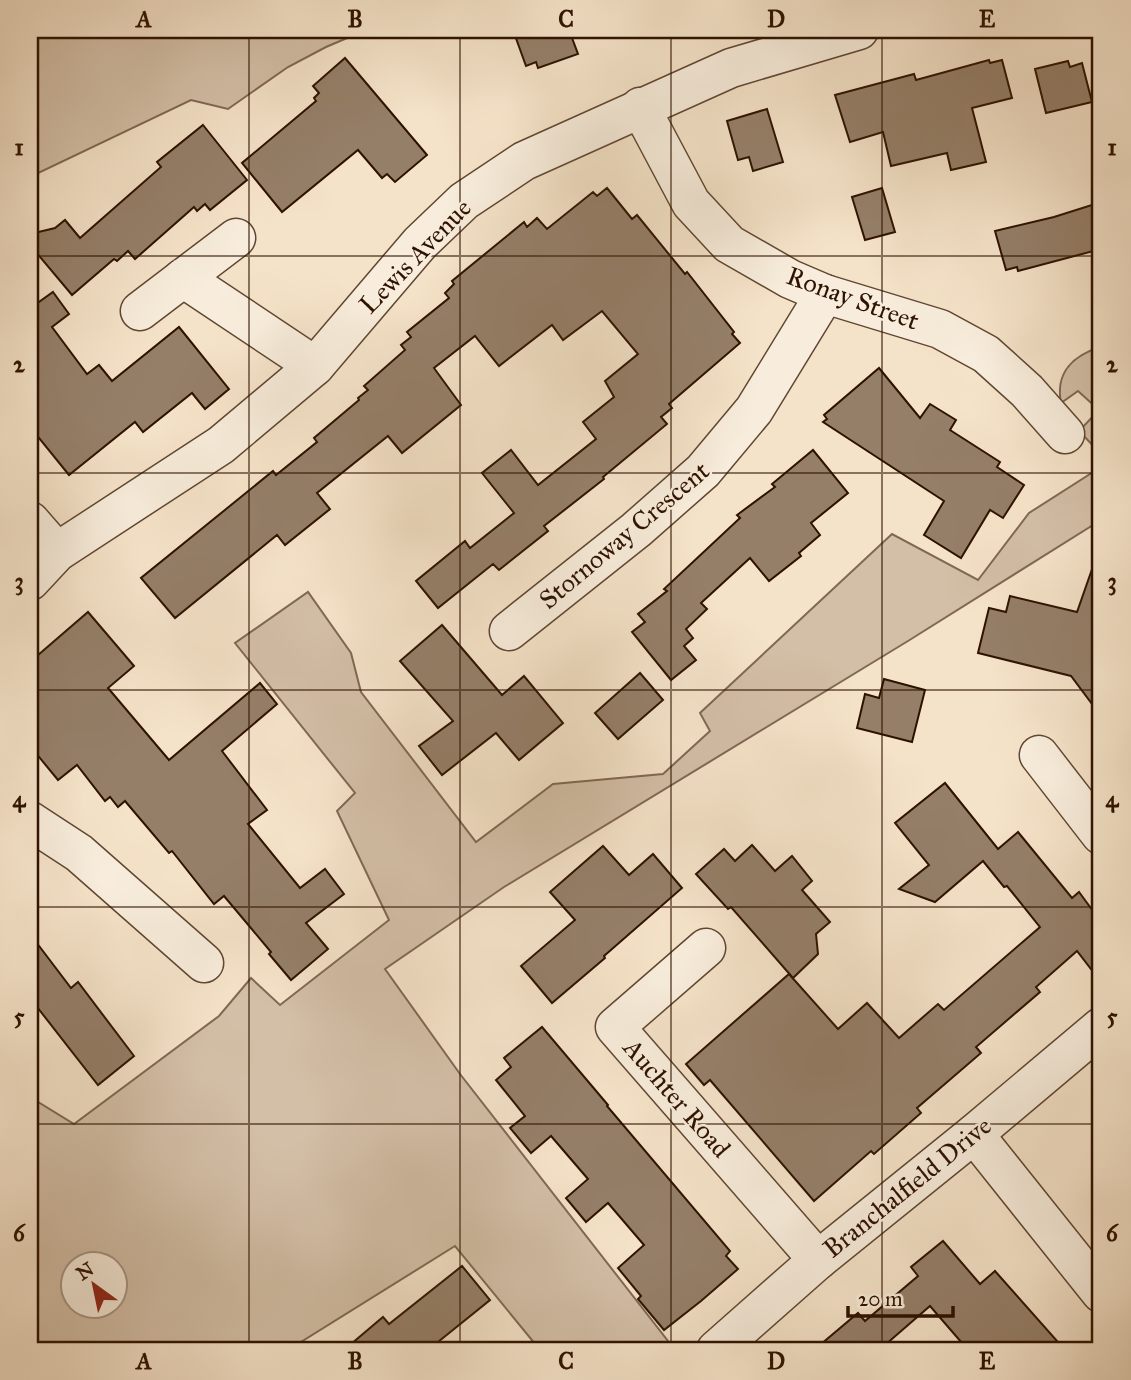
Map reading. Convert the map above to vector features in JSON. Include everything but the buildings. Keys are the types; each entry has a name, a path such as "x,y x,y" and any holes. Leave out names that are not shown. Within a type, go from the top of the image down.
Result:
{"street":[{"name":"Lewis Avenue","path":"30,581 58,552 221,445 315,366 414,249 464,201 524,160 731,68 859,30"},
{"name":"Ronay Street","path":"640,107 691,204 729,244 790,279 825,294 940,329 986,354 1027,391 1065,434"},
{"path":"140,311 236,238"},
{"path":"183,278 315,366"},
{"name":"Stornoway Crescent","path":"509,631 636,530 703,471 754,410 825,294"},
{"path":"30,521 58,552"},
{"path":"1039,755 1101,835"},
{"path":"30,821 79,853 204,963"},
{"name":"Auchter Road","path":"706,948 615,1027 818,1260"},
{"name":"Branchalfield Drive","path":"716,1350 818,1260 1101,1027"},
{"path":"974,1134 1101,1293"}],"shaded area":[{"path":"30,30 366,30 288,67 228,109 191,100 30,177"},
{"path":"1101,347 1101,454 1079,431 1099,410 1078,391 1061,403 1060,392 1061,382 1069,366 1091,350"},
{"path":"1101,467 1101,520 504,887 385,969 460,1074 675,1350 540,1350 455,1246 288,1350 30,1350 30,1097 74,1124 219,1016 251,978 280,1005 389,920 337,811 355,793 235,643 308,592 351,653 361,692 476,842 553,784 663,774 710,731 700,713 892,534 978,580 1029,513"}]}
